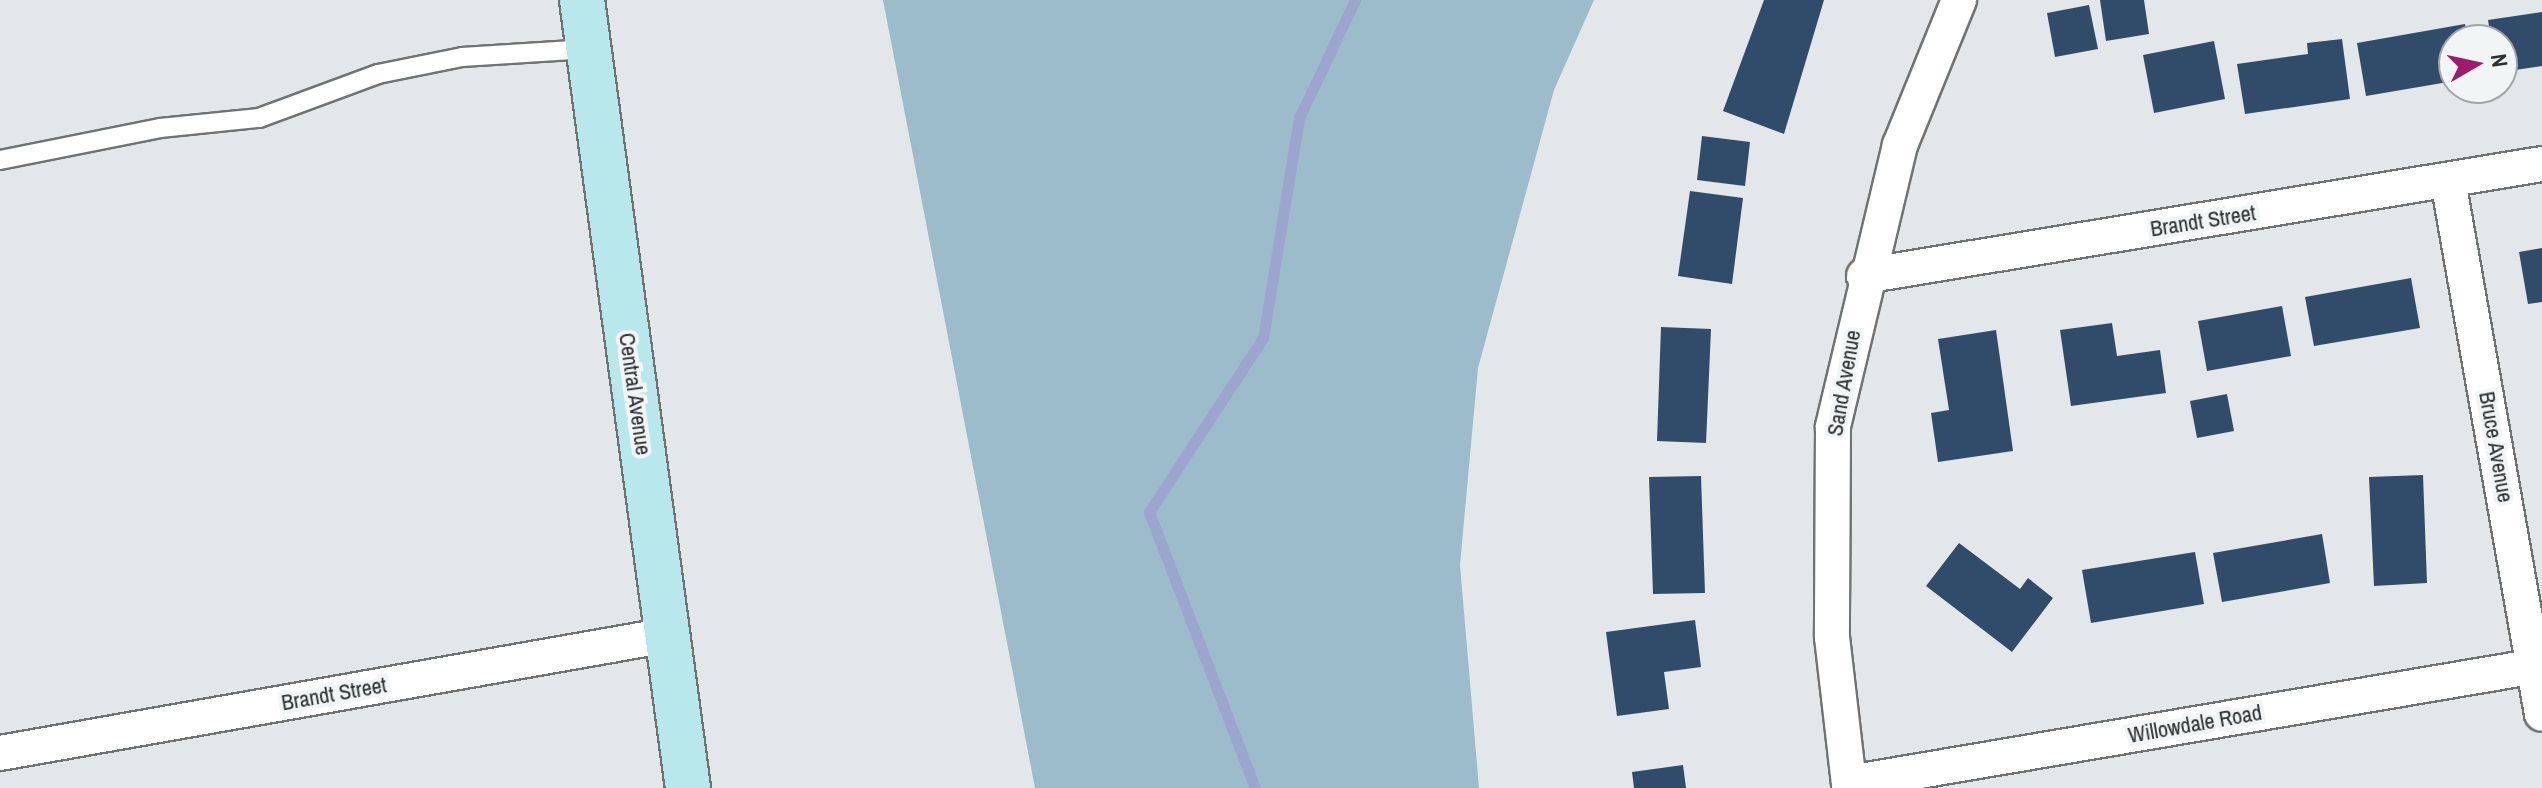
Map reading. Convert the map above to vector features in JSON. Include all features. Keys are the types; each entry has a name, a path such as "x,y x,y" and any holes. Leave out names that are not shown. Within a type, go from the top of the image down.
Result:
{"main road":[{"name":"Central Avenue","path":"582,0 688,788"}],"street":[{"name":"Sand Avenue","path":"1849,783 1832,637 1833,427 1864,276 1900,145 1959,0"},
{"name":"Brandt Street","path":"1864,276 2542,164"},
{"name":"Bruce Avenue","path":"2448,181 2538,666 2542,714"},
{"name":"Brandt Street","path":"0,753 668,635"},
{"name":"Willowdale Road","path":"1849,783 2538,666"}],"lane":[{"path":"0,160 160,128 259,118 378,74 462,57 589,49"}],"shaded area":[{"path":"883,0 1594,0 1554,90 1478,368 1460,565 1479,788 1035,788"}],"building":[{"path":"1764,0 1824,0 1784,134 1723,111"},
{"path":"2100,0 2144,0 2149,34 2106,41"},
{"path":"2089,5 2098,49 2055,57 2047,13"},
{"path":"2542,12 2542,66 2518,70 2518,24 2489,24 2488,20"},
{"path":"2438,29 2438,84 2366,96 2357,43"},
{"path":"2342,39 2350,99 2245,114 2237,64 2308,54 2307,43"},
{"path":"2214,41 2225,99 2154,113 2143,55"},
{"path":"1702,136 1750,142 1745,186 1697,180"},
{"path":"1690,191 1743,198 1732,284 1678,276"},
{"path":"2542,248 2542,302 2528,304 2519,252"},
{"path":"2411,278 2420,328 2314,346 2305,297"},
{"path":"2282,306 2291,356 2207,371 2198,321"},
{"path":"2112,323 2117,356 2160,350 2166,393 2071,406 2060,330"},
{"path":"1661,327 1711,329 1706,443 1657,441"},
{"path":"1996,330 2013,451 1938,462 1931,413 1949,410 1938,339"},
{"path":"2227,394 2234,431 2197,438 2190,401"},
{"path":"2423,475 2427,583 2374,586 2369,477"},
{"path":"1701,476 1705,593 1653,594 1649,477"},
{"path":"2322,534 2330,583 2222,602 2213,553"},
{"path":"1959,543 2020,589 2028,578 2053,598 2012,652 1926,586"},
{"path":"2195,552 2204,604 2091,623 2082,570"},
{"path":"1695,620 1701,667 1664,672 1669,709 1617,716 1606,632"},
{"path":"1683,765 1686,788 1634,788 1632,772"}],"waterway":[{"path":"1255,788 1149,512 1263,338 1299,118 1355,0"}]}
